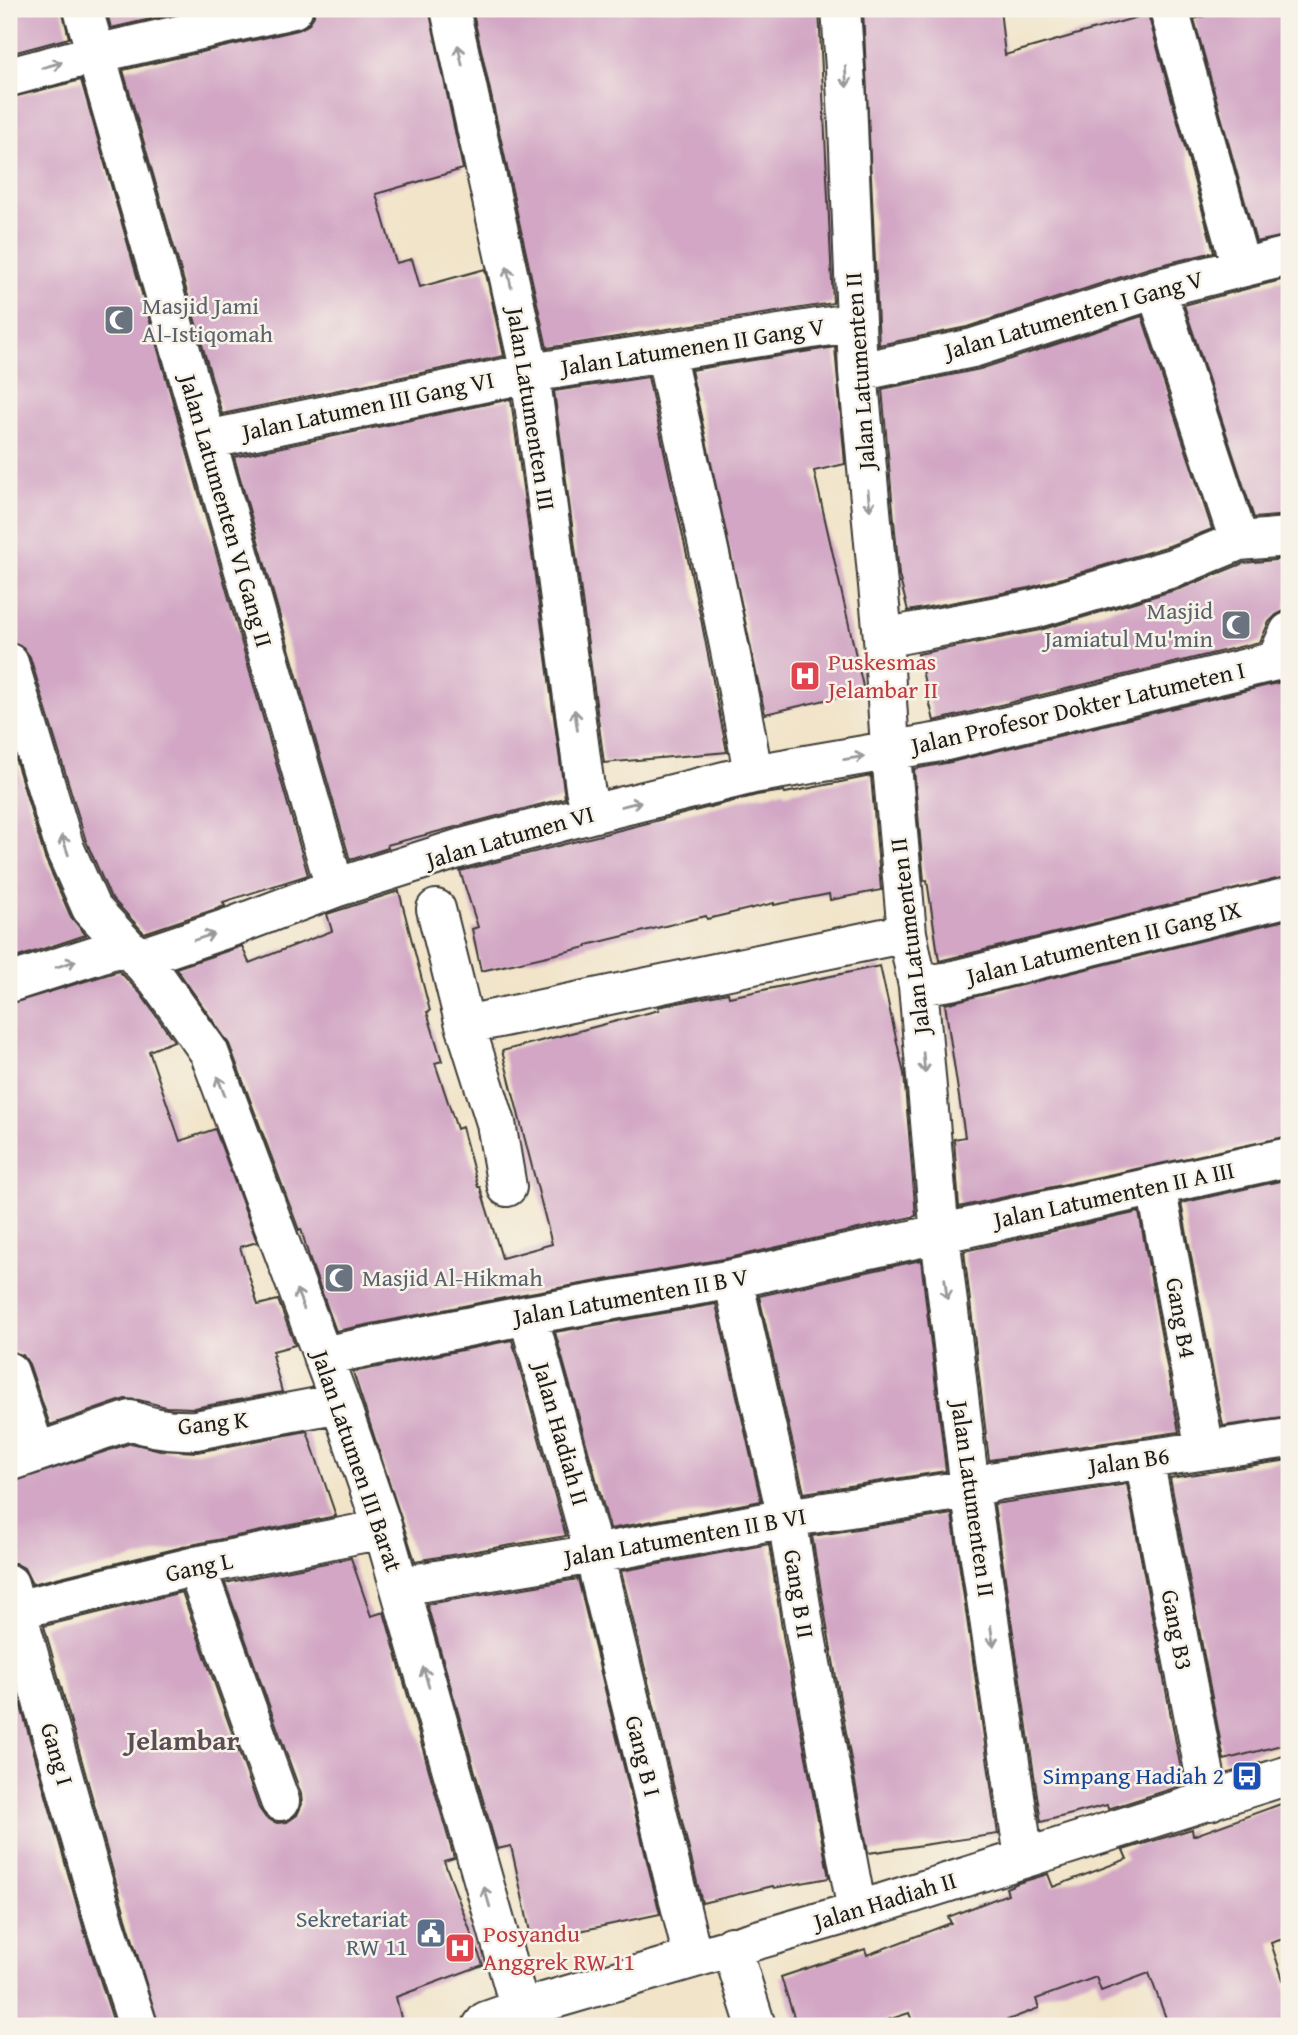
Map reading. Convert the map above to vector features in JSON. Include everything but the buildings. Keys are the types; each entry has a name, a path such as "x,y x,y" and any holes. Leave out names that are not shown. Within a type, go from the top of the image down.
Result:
{"street":[{"name":"Jalan Latumenten VI Gang II","path":"83,9 335,888"},
{"path":"9,77 95,54 293,9"},
{"name":"Jalan Latumenten III","path":"450,9 530,373 585,788 591,814"},
{"name":"Jalan Latumenten II","path":"841,9 848,99 858,372 907,933 918,986 940,1235 970,1489 1024,1858"},
{"path":"1169,9 1241,268"},
{"name":"Jalan Latumenten I Gang V","path":"858,372 973,348 1156,289 1289,256"},
{"path":"1156,289 1239,541"},
{"name":"Jalan Latumenen II Gang V","path":"530,373 856,322"},
{"path":"665,352 731,650 753,774"},
{"name":"Jalan Latumen III Gang VI","path":"206,440 530,373"},
{"path":"883,638 1034,609 1176,567 1239,541 1289,537"},
{"name":"Jalan Profesor Dokter Latumeten I","path":"890,752 946,741 1276,661 1289,632"},
{"name":"Jalan Latumen III Barat","path":"9,663 65,849 91,908 158,979 209,1052 340,1403 383,1529 520,2009"},
{"name":"Jalan Latumen VI","path":"9,982 234,926 335,888 458,849 591,814 753,774 890,752"},
{"name":"Jalan Latumenten II Gang IX","path":"918,986 950,981 1289,897"},
{"path":"436,909 465,1025 496,1123 507,1187"},
{"path":"465,1025 907,933"},
{"name":"Jalan Latumenten II A III","path":"940,1235 973,1225 1289,1157"},
{"name":"Gang B4","path":"1157,1186 1205,1450"},
{"name":"Jalan Latumenten II B V","path":"321,1356 528,1315 733,1279 940,1235"},
{"name":"Gang B II","path":"733,1279 787,1518 808,1650 857,1911"},
{"name":"Jalan Hadiah II","path":"528,1315 594,1553"},
{"path":"9,1372 22,1457"},
{"name":"Gang K","path":"22,1457 131,1420 181,1431 196,1430 340,1403"},
{"name":"Jalan B6","path":"970,1489 996,1481 1289,1438"},
{"name":"Gang B3","path":"1143,1459 1210,1801"},
{"name":"Jalan Latumenten II B VI","path":"400,1586 787,1518 970,1489"},
{"name":"Gang L","path":"13,1597 197,1566 383,1529"},
{"name":"Gang B I","path":"594,1553 692,1958"},
{"path":"197,1566 280,1801"},
{"name":"Gang I","path":"13,1597 105,1924 138,2026"},
{"name":"Jalan Hadiah II","path":"482,2026 486,2021 520,2009 857,1911 1289,1775"},
{"path":"731,1947 756,2026"}],"place":[{"name":"Masjid Jami Al-Istiqomah","path":"119,320"},
{"name":"Masjid Jamiatul Mu'min","path":"1236,625"},
{"name":"Puskesmas Jelambar II","path":"805,676"},
{"name":"Masjid Al-Hikmah","path":"339,1278"},
{"name":"Simpang Hadiah 2","path":"1247,1776"},
{"name":"Sekretariat RW 11","path":"431,1933"},
{"name":"Posyandu Anggrek RW 11","path":"460,1948"}],"district":[{"name":"Jelambar","path":"183,1740"}]}
